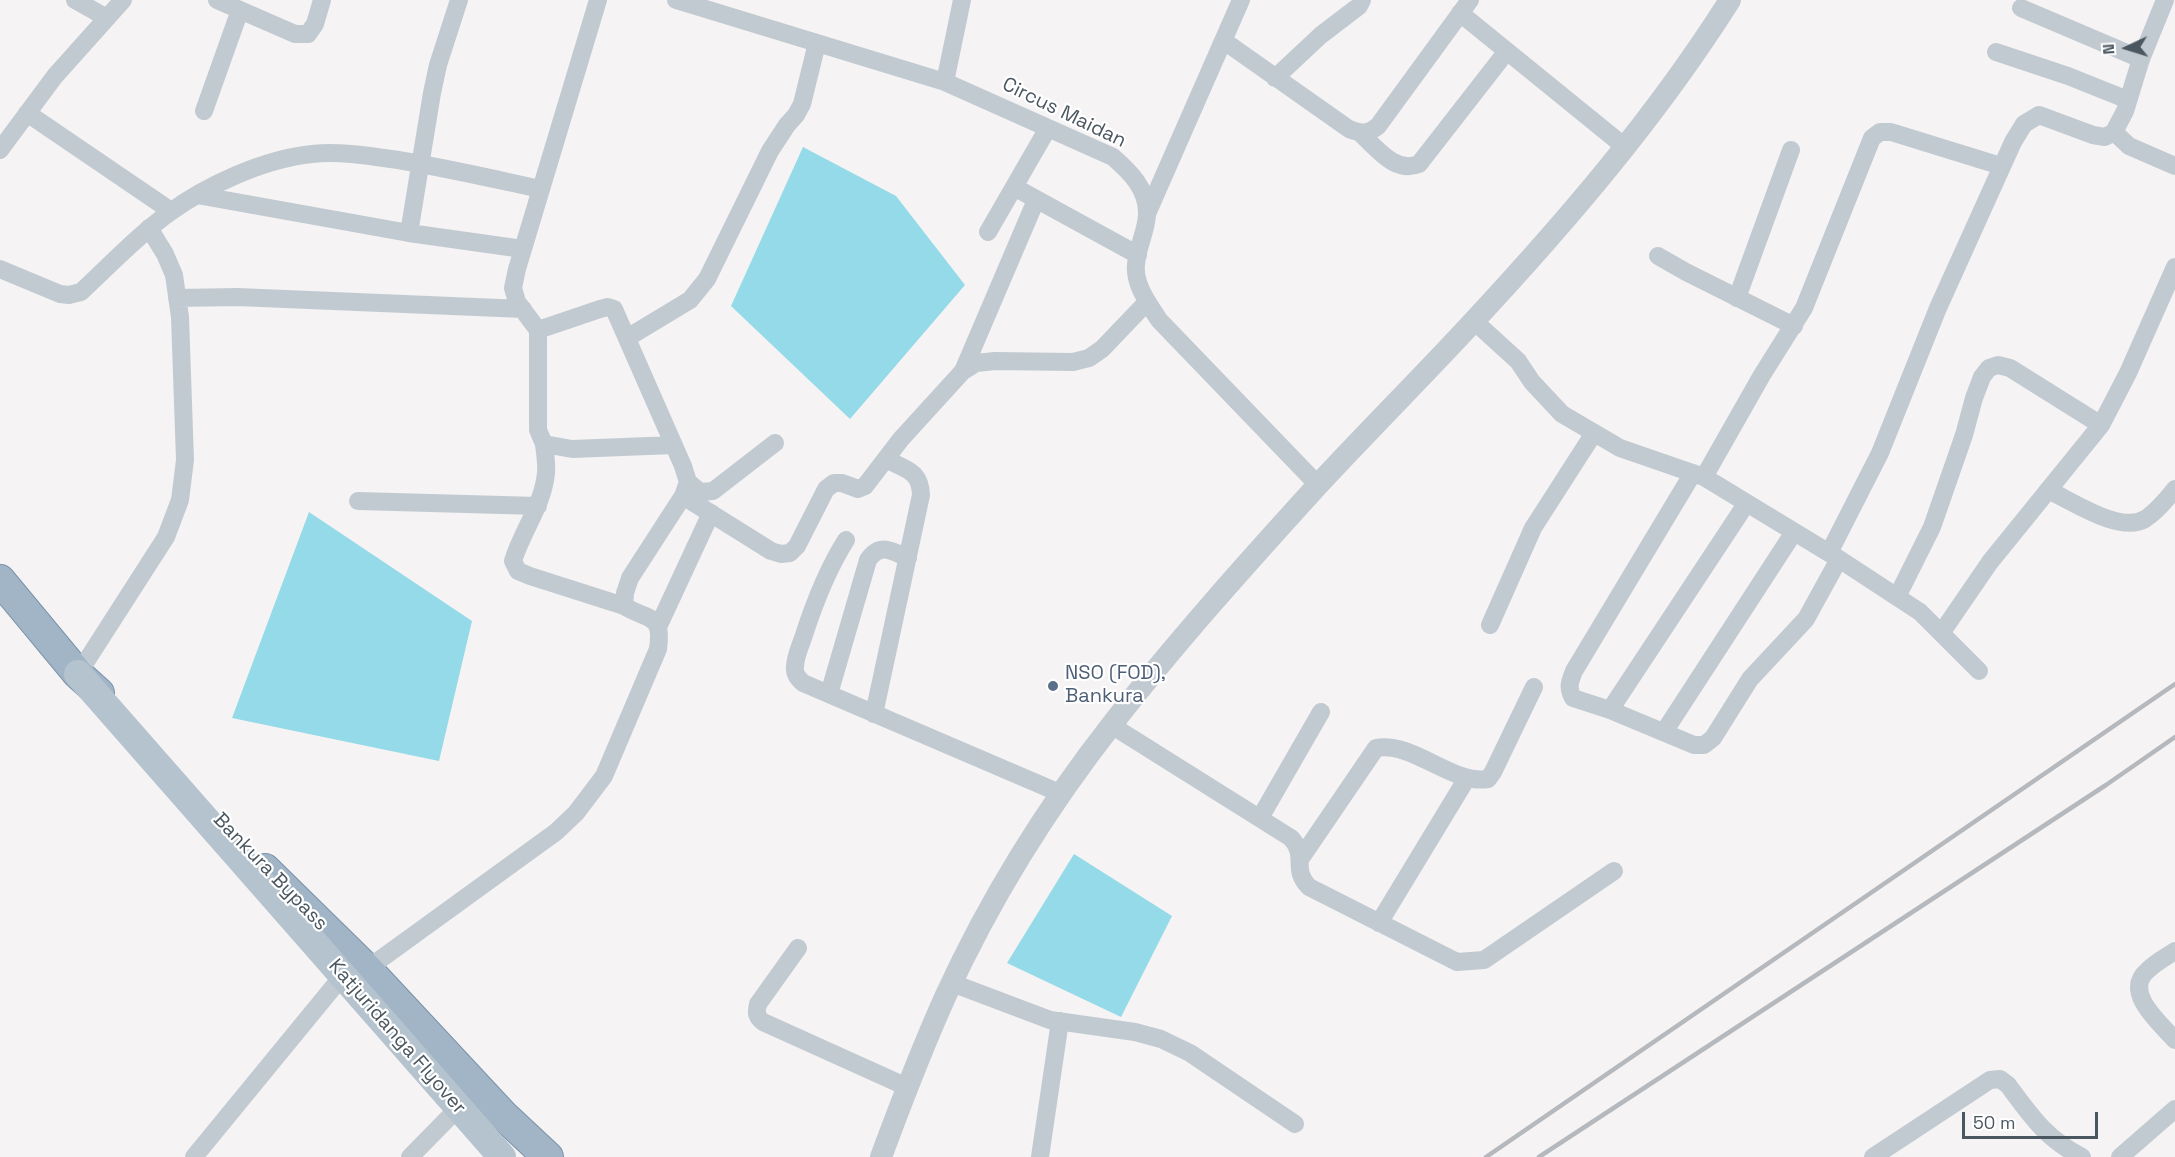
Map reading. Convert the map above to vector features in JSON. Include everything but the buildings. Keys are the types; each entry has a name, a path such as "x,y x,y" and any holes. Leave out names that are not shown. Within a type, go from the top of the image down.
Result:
{"highway":[{"name":"Bankura Bypass","path":"0,580 78,674 146,736 245,850 362,964 503,1115 548,1157"}],"main road":[{"name":"Katjuridanga Flyover","path":"78,674 502,1157"}],"street":[{"path":"75,0 107,18"},
{"path":"0,150 6,131 27,113 55,76 123,0"},
{"path":"217,0 295,34 308,34 315,24 322,0"},
{"path":"409,233 438,65 459,0"},
{"path":"598,0 513,288 517,302 538,330 538,430 544,444 546,471 538,506 513,561 518,571 624,606 651,618 659,625"},
{"name":"Circus Maidan","path":"676,0 945,82 1113,157 1131,173 1143,195 1147,214"},
{"path":"945,82 962,0"},
{"path":"1240,0 1147,214 1135,267 1139,285 1159,320 1318,485"},
{"path":"1275,78 1322,35 1359,6 1362,0"},
{"path":"881,1157 907,1087 952,983 1003,885 1062,794 1111,725 1209,607 1318,485 1474,321 1595,186 1699,50 1731,0"},
{"path":"2001,166 1891,132 1880,132 1872,138 1804,308 1569,684 1569,691 1573,698 1610,710 1694,745 1704,745 1713,738 1750,679 1806,619 1880,453 1938,308 2001,166 2024,124 2039,115 2093,135 2105,137 2114,132 2165,0"},
{"path":"1360,133 1369,132 1378,126 1465,6 1507,51 1625,147"},
{"path":"2021,8 2141,59"},
{"path":"204,111 240,10"},
{"path":"1224,41 1349,129 1360,133 1398,166 1409,168 1419,164 1507,51"},
{"path":"627,338 690,300 708,279 770,152 799,110 817,43"},
{"path":"1996,52 2068,76 2128,100"},
{"path":"27,113 171,211"},
{"path":"988,232 1048,128"},
{"path":"2114,132 2129,146 2175,166"},
{"path":"1737,298 1791,150"},
{"path":"0,268 60,294 69,295 81,292 149,228 197,195 234,176 282,160 310,154 363,155 421,164 541,189"},
{"path":"1014,187 1138,255"},
{"path":"197,195 409,233 523,249"},
{"path":"963,371 1036,200"},
{"path":"78,674 166,537 180,500 184,449 181,328 174,275 165,254 149,228"},
{"path":"1658,256 1794,326"},
{"path":"1942,632 1990,562 2101,425 2128,373 2175,267"},
{"path":"177,298 238,297 523,309"},
{"path":"538,330 608,307 614,309 674,445 686,489 711,513 781,554 790,553 797,546 826,489 834,483 842,483 858,489 865,486 901,439 963,371 976,363 995,361 1072,362 1089,358 1102,349 1147,302"},
{"path":"1474,321 1518,361 1532,382 1562,414 1620,448 1699,475 1834,556 1920,612 1979,670"},
{"path":"1897,597 1932,527 1964,435 1974,398 1982,377 1989,368 1998,365 2010,368 2101,425"},
{"path":"1490,625 1533,528 1594,433"},
{"path":"686,489 700,492 712,490 775,443"},
{"path":"544,444 572,448 674,445"},
{"path":"874,714 921,495 921,484 917,476 886,459"},
{"path":"624,606 625,592 630,578 686,489"},
{"path":"2048,490 2108,519 2124,524 2144,519 2175,489"},
{"path":"358,501 538,506"},
{"path":"1610,710 1746,504"},
{"path":"194,1157 362,964 556,832 576,813 604,776 614,755 658,649 659,625 711,513"},
{"path":"1664,732 1794,532"},
{"path":"846,540 831,564 815,599 794,668 797,677 803,683 1062,794"},
{"path":"829,694 868,560 874,552 882,549 908,558"},
{"path":"1301,858 1376,748 1384,747 1414,755 1467,777 1479,780 1488,779 1534,687"},
{"path":"1260,818 1321,712"},
{"path":"1111,725 1292,838 1299,847 1301,858 1299,871 1302,880 1309,887 1457,962 1471,963 1484,960 1614,871"},
{"path":"1379,923 1467,777"},
{"path":"798,948 758,1004 756,1012 758,1018 907,1087"},
{"path":"2175,951 2146,970 2139,981 2140,995 2146,1008 2175,1040"},
{"path":"952,983 1060,1022 1135,1032 1161,1039 1190,1053 1295,1124"},
{"path":"1040,1157 1060,1022"},
{"path":"1873,1157 1964,1099 1983,1084 1990,1080 2000,1079 2008,1085 2048,1135 2062,1147 2082,1157"},
{"path":"410,1157 478,1088"},
{"path":"2120,1157 2175,1109"}],"water":[{"path":"803,147 896,196 965,285 850,419 731,306"},
{"path":"309,512 472,621 439,761 232,718"},
{"path":"1074,854 1172,916 1121,1017 1007,963"}],"railway":[{"path":"1486,1157 2175,684"},
{"path":"1539,1157 2106,785 2175,737"}],"place":[{"name":"NSO (FOD), Bankura","path":"1053,686"}]}
